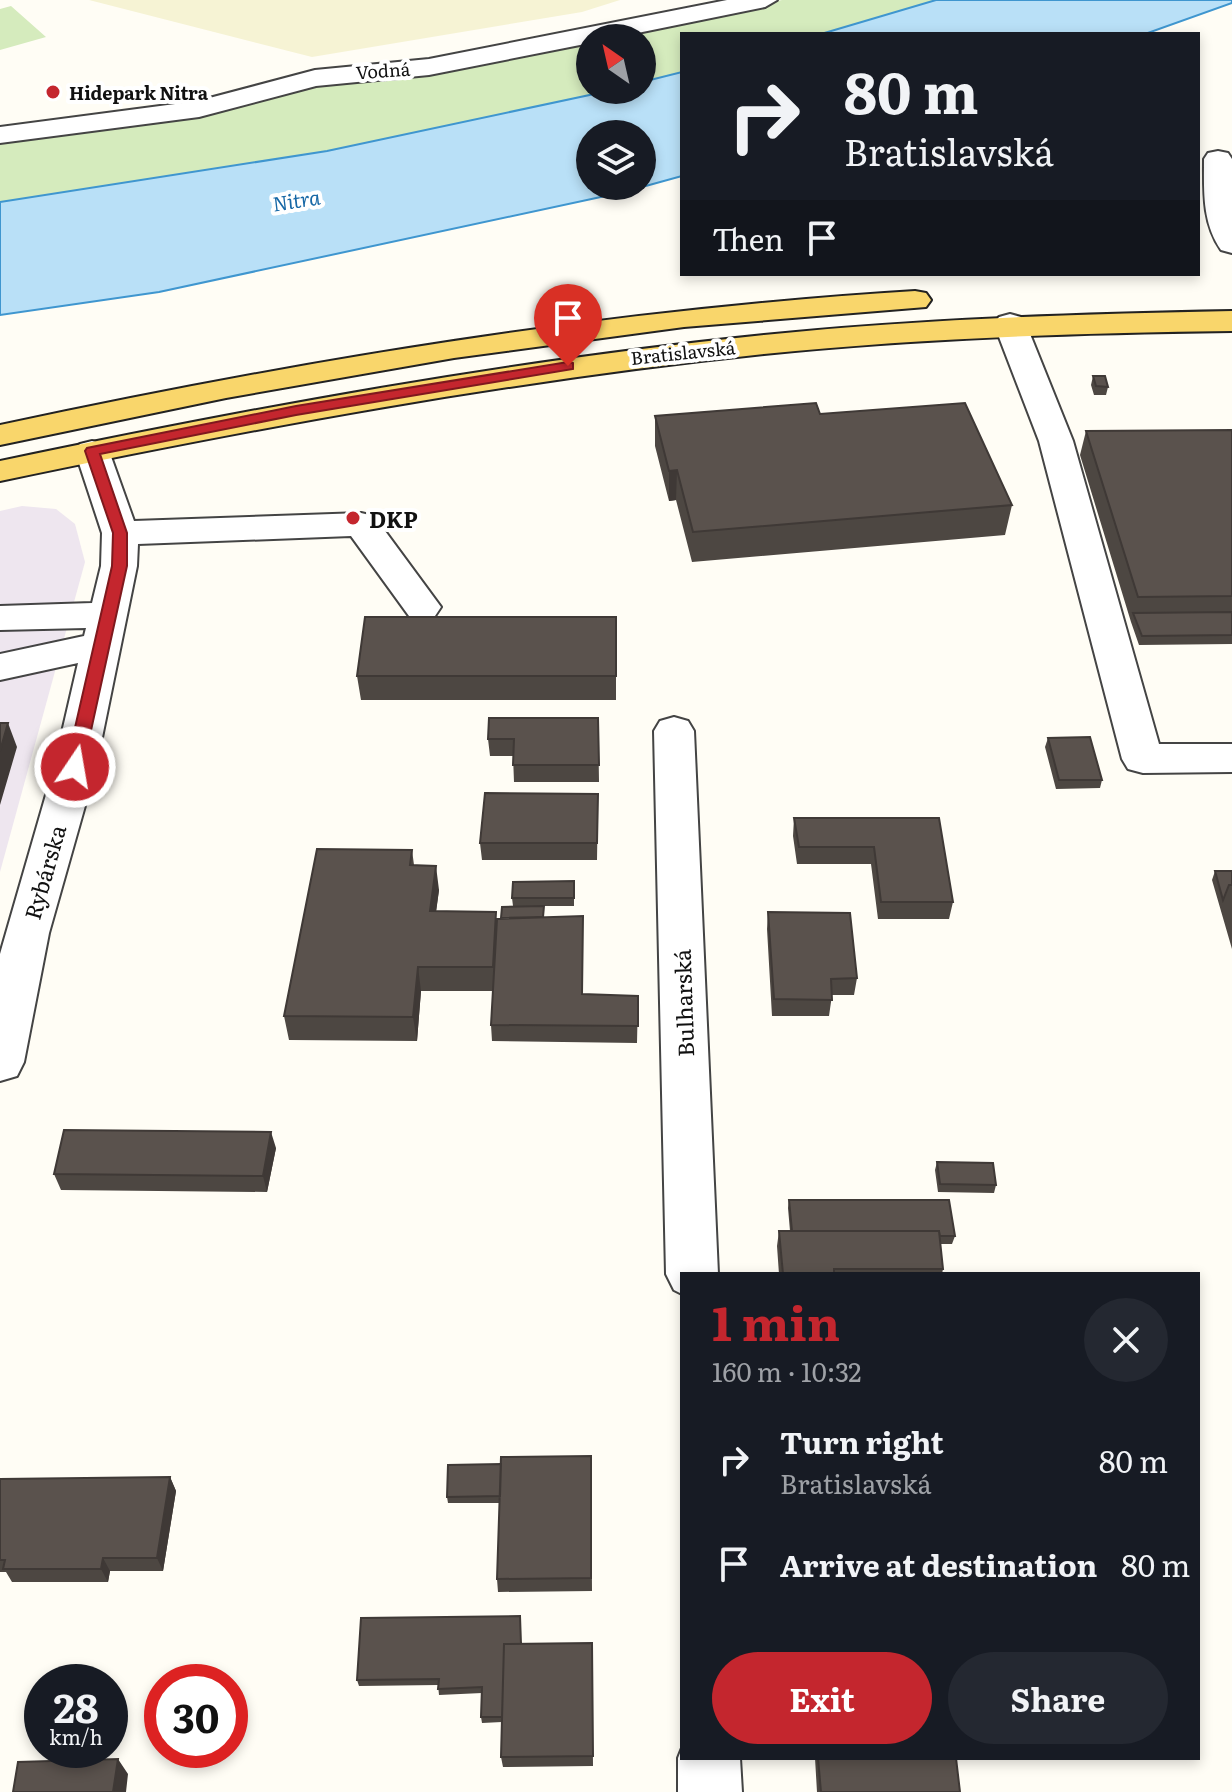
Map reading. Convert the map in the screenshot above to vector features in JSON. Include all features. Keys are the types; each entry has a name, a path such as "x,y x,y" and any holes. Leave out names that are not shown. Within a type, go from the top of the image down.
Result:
{"main road":[{"name":"Bratislavská","path":"2,434 153,402 423,352 614,326 782,308 948,298"},
{"name":"Bratislavská","path":"0,471 296,410 625,358 883,331 1002,311 1232,299"},
{"name":"Bratislavská","path":"1002,311 1232,321"},
{"path":"614,326 625,358"},
{"path":"2,434 92,451 153,402"}],"street":[{"name":"Vodná","path":"0,135 199,109 315,78 429,67 765,0"},
{"path":"1218,159 1218,209 1232,244"},
{"path":"1002,311 1072,441 1143,759 1232,758"},
{"name":"Rybárska","path":"0,1062 27,933 75,767 119,566 120,533 92,451"},
{"path":"120,533 361,524 422,607"},
{"path":"0,618 105,630"},
{"path":"0,667 105,630"},
{"name":"Bulharská","path":"674,731 692,1272"},
{"path":"709,1760 710,1792"}],"shaded area":[{"path":"89,0 620,0 582,12 312,57"},
{"path":"22,506 56,509 75,524 85,562 0,872 0,511"}],"green space":[{"path":"782,0 936,0 828,32 680,32 680,72 656,78 656,26"},
{"path":"11,6 46,37 0,50 0,9"},
{"path":"576,42 576,98 327,151 0,202 0,140"}],"water":[{"path":"936,0 1232,0 1232,3 1151,32 828,32"},
{"name":"Nitra","path":"680,72 680,177 656,183 656,120 576,120 576,200 587,200 159,292 0,315 0,202 327,151 576,98 576,104 656,104 656,78"}],"building":[{"path":"1093,376 1105,376 1108,387 1096,386"},
{"path":"816,403 820,414 965,403 1012,505 693,532 677,470 669,471 655,416"},
{"path":"1232,430 1232,596 1138,597 1086,431"},
{"path":"1232,612 1232,635 1142,636 1133,613"},
{"path":"365,617 616,617 616,676 357,676"},
{"path":"489,718 598,718 599,765 513,765 514,739 488,739"},
{"path":"0,723 8,723 0,751"},
{"path":"1090,737 1102,780 1059,780 1048,738"},
{"path":"485,793 598,794 597,843 480,843"},
{"path":"794,818 939,818 953,902 881,902 874,847 799,847"},
{"path":"317,849 412,850 410,865 436,866 430,911 496,912 493,967 418,967 413,1017 284,1016"},
{"path":"1215,871 1232,871 1232,885 1229,885 1223,900"},
{"path":"574,881 574,898 512,898 513,882"},
{"path":"544,906 543,917 501,918 502,907"},
{"path":"768,912 850,913 857,978 831,979 832,1000 774,999"},
{"path":"583,916 582,994 638,996 638,1026 491,1025 497,919"},
{"path":"64,1130 271,1132 263,1176 54,1174"},
{"path":"937,1162 993,1163 996,1185 940,1184"},
{"path":"789,1200 949,1200 955,1236 940,1236 939,1231 792,1231"},
{"path":"779,1231 939,1231 943,1269 783,1272"},
{"path":"591,1456 591,1578 497,1579 501,1457"},
{"path":"501,1464 500,1496 447,1497 448,1465"},
{"path":"170,1477 157,1558 103,1558 101,1569 3,1569 5,1560 0,1560 0,1479"},
{"path":"520,1616 521,1644 504,1644 502,1717 481,1717 482,1687 438,1689 439,1679 357,1680 361,1618"},
{"path":"592,1643 593,1756 501,1757 504,1644"},
{"path":"818,1760 956,1760 960,1792 821,1792"},
{"path":"18,1762 24,1762 24,1768 117,1768 113,1792 13,1792"}],"place":[{"name":"Hidepark Nitra","path":"53,92"},
{"name":"DKP","path":"353,518"}],"route":[{"path":"75,767 119,566 120,533 106,484 92,451 296,410 568,366"}]}
